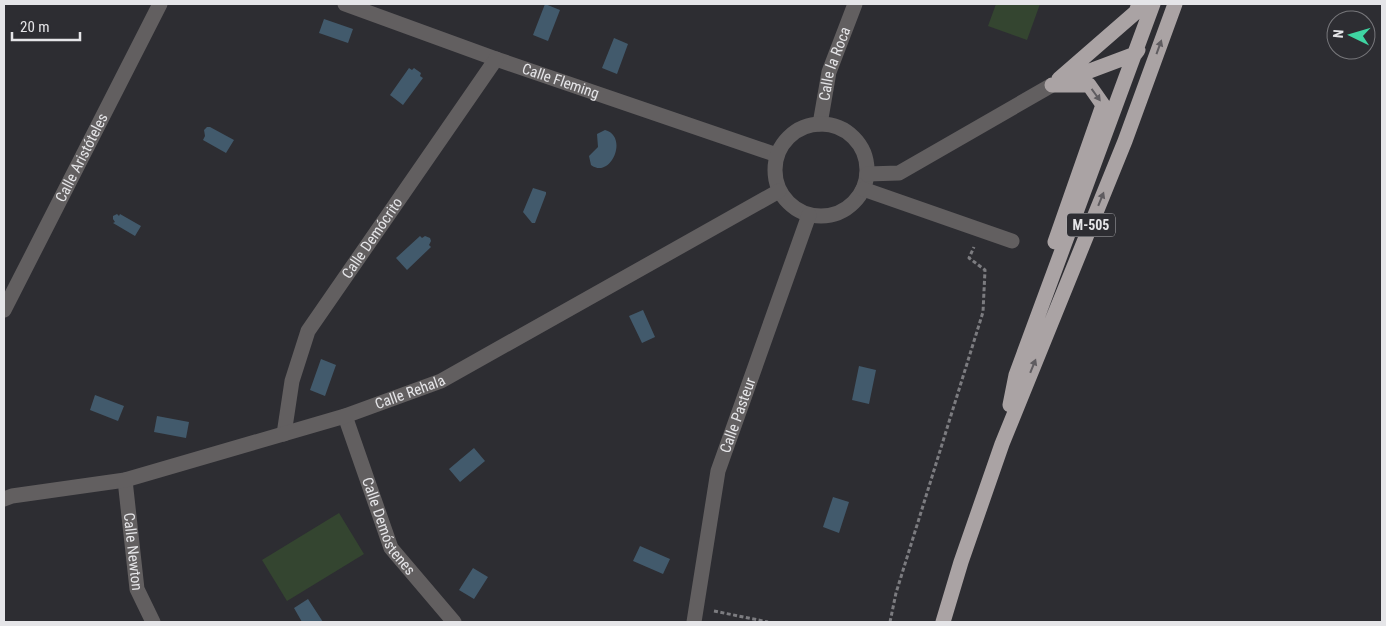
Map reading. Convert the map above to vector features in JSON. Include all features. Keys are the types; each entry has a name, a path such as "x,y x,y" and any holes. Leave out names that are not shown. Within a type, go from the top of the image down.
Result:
{"highway":[{"path":"1052,85 1136,12 1139,4"},
{"name":"M-505","path":"1002,444 1016,375 1153,4"},
{"path":"1052,85 1135,54 1156,27 1164,4"},
{"name":"M-505","path":"943,622 961,562 1002,444 1125,141 1174,4"},
{"path":"1016,375 1061,223 1103,105 1089,85 1052,85"}],"street":[{"name":"Calle Aristóteles","path":"4,310 160,4"},
{"name":"Calle Fleming","path":"345,4 496,59 777,155"},
{"name":"Calle la Roca","path":"820,124 829,72 855,4"},
{"name":"Calle Demócrito","path":"284,434 292,381 308,331 496,59"},
{"path":"867,174 899,173 1052,85"},
{"path":"820,124 839,128 854,138 864,155 867,174 863,189 850,206 830,216 809,215 792,206 779,191 774,173 777,155 786,139 802,128 820,124"},
{"path":"863,189 1012,241"},
{"name":"Calle Rehala","path":"4,499 12,496 125,480 345,416 441,381 779,191"},
{"name":"Calle Pasteur","path":"694,622 718,470 809,215"},
{"name":"Calle Demóstenes","path":"345,416 391,548 454,622"},
{"name":"Calle Newton","path":"125,480 137,589 153,622"}],"path":[{"path":"890,622 896,593 983,312 985,270 969,258 981,231"},
{"path":"697,607 768,622"}],"green space":[{"path":"996,4 1040,4 1027,40 988,26"},
{"path":"339,513 364,554 287,601 262,560"}],"water":[{"path":"545,4 560,10 548,41 533,35"},
{"path":"324,19 353,29 348,43 319,33"},
{"path":"614,38 628,44 617,74 602,68"},
{"path":"409,68 412,70 414,68 421,73 420,76 423,78 403,105 390,95"},
{"path":"207,127 234,140 226,153 203,140 205,136 204,130"},
{"path":"605,130 612,134 616,140 616,148 611,162 605,167 598,168 591,165 589,156 598,147 597,134"},
{"path":"533,188 546,192 535,223 532,223 523,212"},
{"path":"117,214 141,226 135,236 113,223 115,222 113,216"},
{"path":"420,236 422,238 425,236 430,238 429,245 431,247 407,270 396,258"},
{"path":"643,310 655,337 642,343 629,316"},
{"path":"321,359 336,365 325,396 310,390"},
{"path":"859,366 876,370 869,404 852,400"},
{"path":"95,395 124,406 118,421 90,410"},
{"path":"157,416 189,422 186,438 154,432"},
{"path":"474,448 485,461 460,482 449,469"},
{"path":"833,497 849,502 839,533 823,527"},
{"path":"640,546 670,559 663,574 633,561"},
{"path":"473,568 488,577 474,599 459,590"},
{"path":"308,599 323,622 302,622 294,608"}]}
